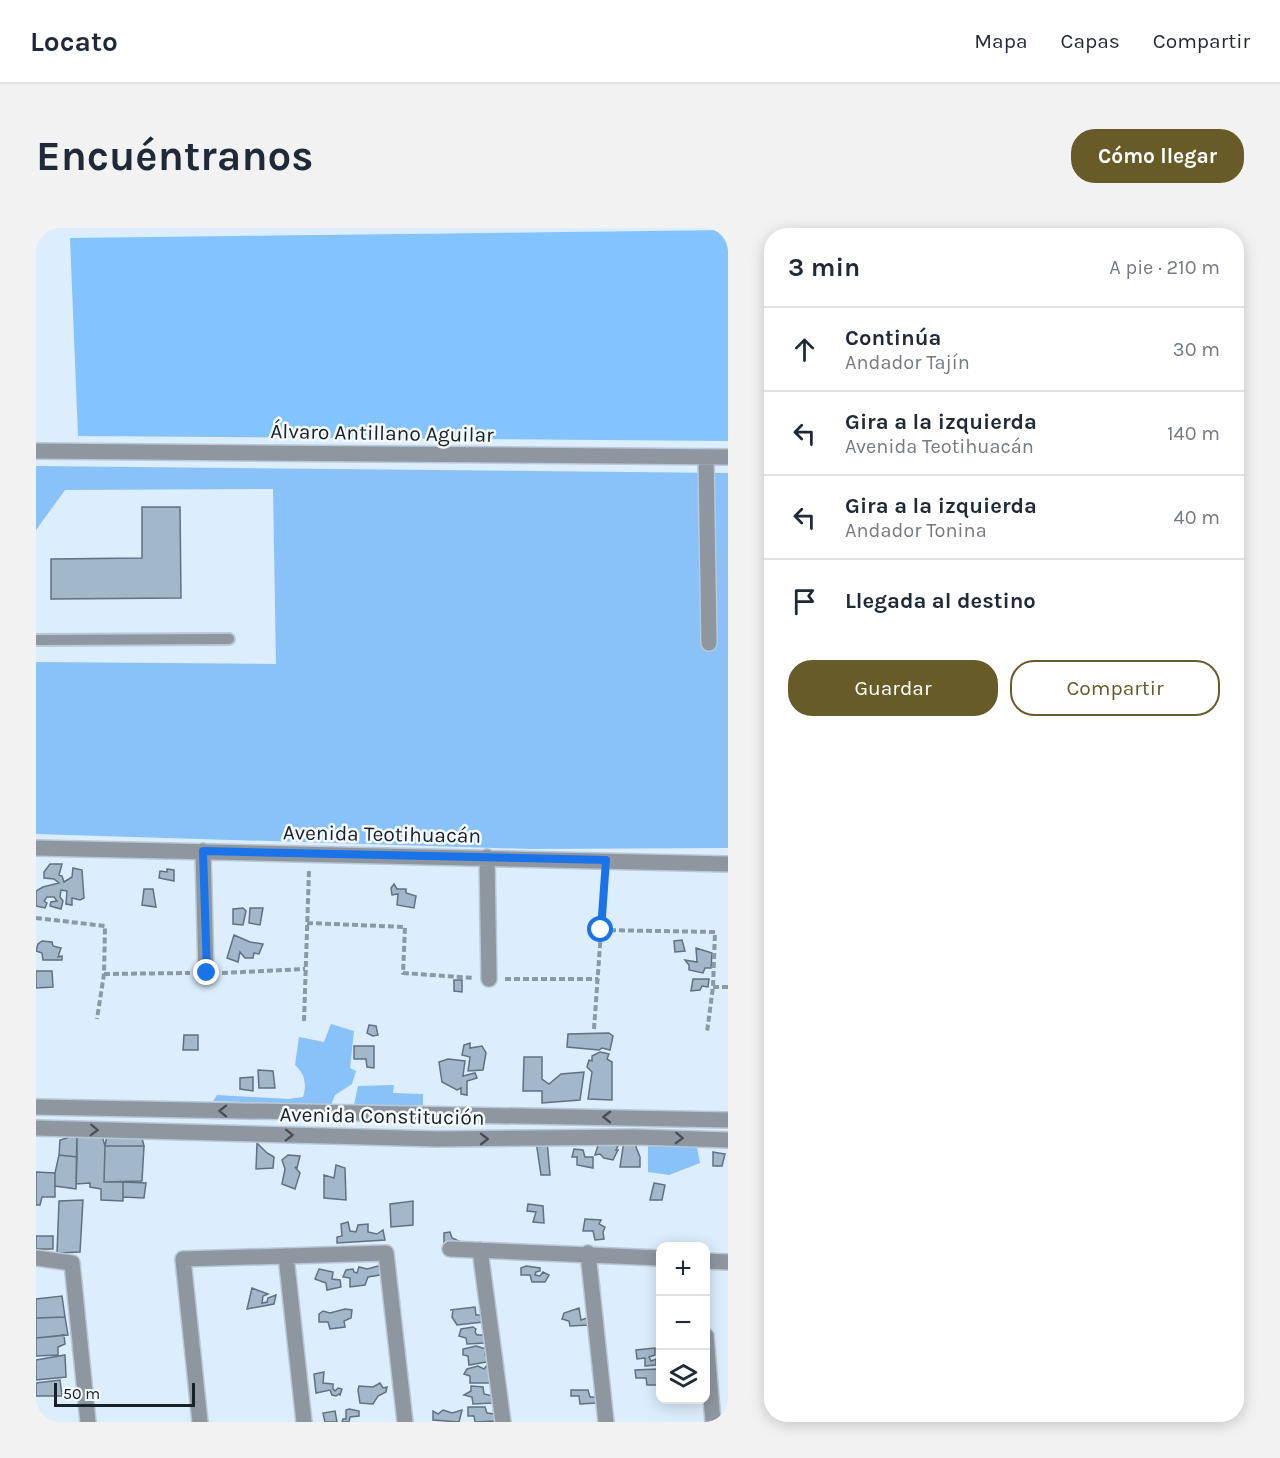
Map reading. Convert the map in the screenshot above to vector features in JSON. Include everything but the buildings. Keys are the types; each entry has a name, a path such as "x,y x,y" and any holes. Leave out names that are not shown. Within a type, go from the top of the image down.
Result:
{"street":[{"name":"Álvaro Antillano Aguilar","path":"36,451 728,457"},
{"path":"706,457 709,643"},
{"name":"Avenida Teotihuacán","path":"36,848 728,864"},
{"path":"203,851 207,973"},
{"path":"487,857 489,979"},
{"name":"Avenida Constitución","path":"36,1107 728,1119"},
{"path":"122,1109 122,1131"},
{"path":"546,1138 547,1116"},
{"name":"Avenida Constitución","path":"36,1128 437,1139 635,1137 728,1140"},
{"path":"450,1249 588,1253 656,1258"},
{"path":"480,1250 503,1422"},
{"path":"200,1422 183,1259 386,1253 405,1422"},
{"path":"588,1253 606,1422"},
{"path":"286,1256 304,1422"},
{"path":"36,1258 72,1263 88,1422"},
{"path":"710,1261 728,1262"},
{"path":"706,1350 713,1422"}],"lane":[{"path":"36,640 229,639"}],"path":[{"path":"304,1021 310,854"},
{"path":"594,1029 606,860"},
{"path":"36,918 105,926 104,974 97,1019"},
{"path":"307,923 405,927 403,973"},
{"path":"601,930 715,932 713,987 707,1032"},
{"path":"713,987 728,987"}],"shaded area":[{"path":"728,230 728,441 78,436 70,238"},
{"path":"36,466 728,473 728,848 530,849 36,834 36,662 276,664 273,489 65,490 36,530"},
{"path":"331,1024 354,1031 350,1068 356,1071 352,1084 335,1095 331,1105 213,1101 217,1095 289,1099 303,1097 304,1080 295,1065 299,1037 324,1042"},
{"path":"394,1085 393,1093 423,1094 423,1105 354,1105 358,1086"},
{"path":"648,1144 697,1147 700,1163 669,1175 648,1172"}],"route":[{"path":"207,973 203,851 606,860 601,930"}]}
